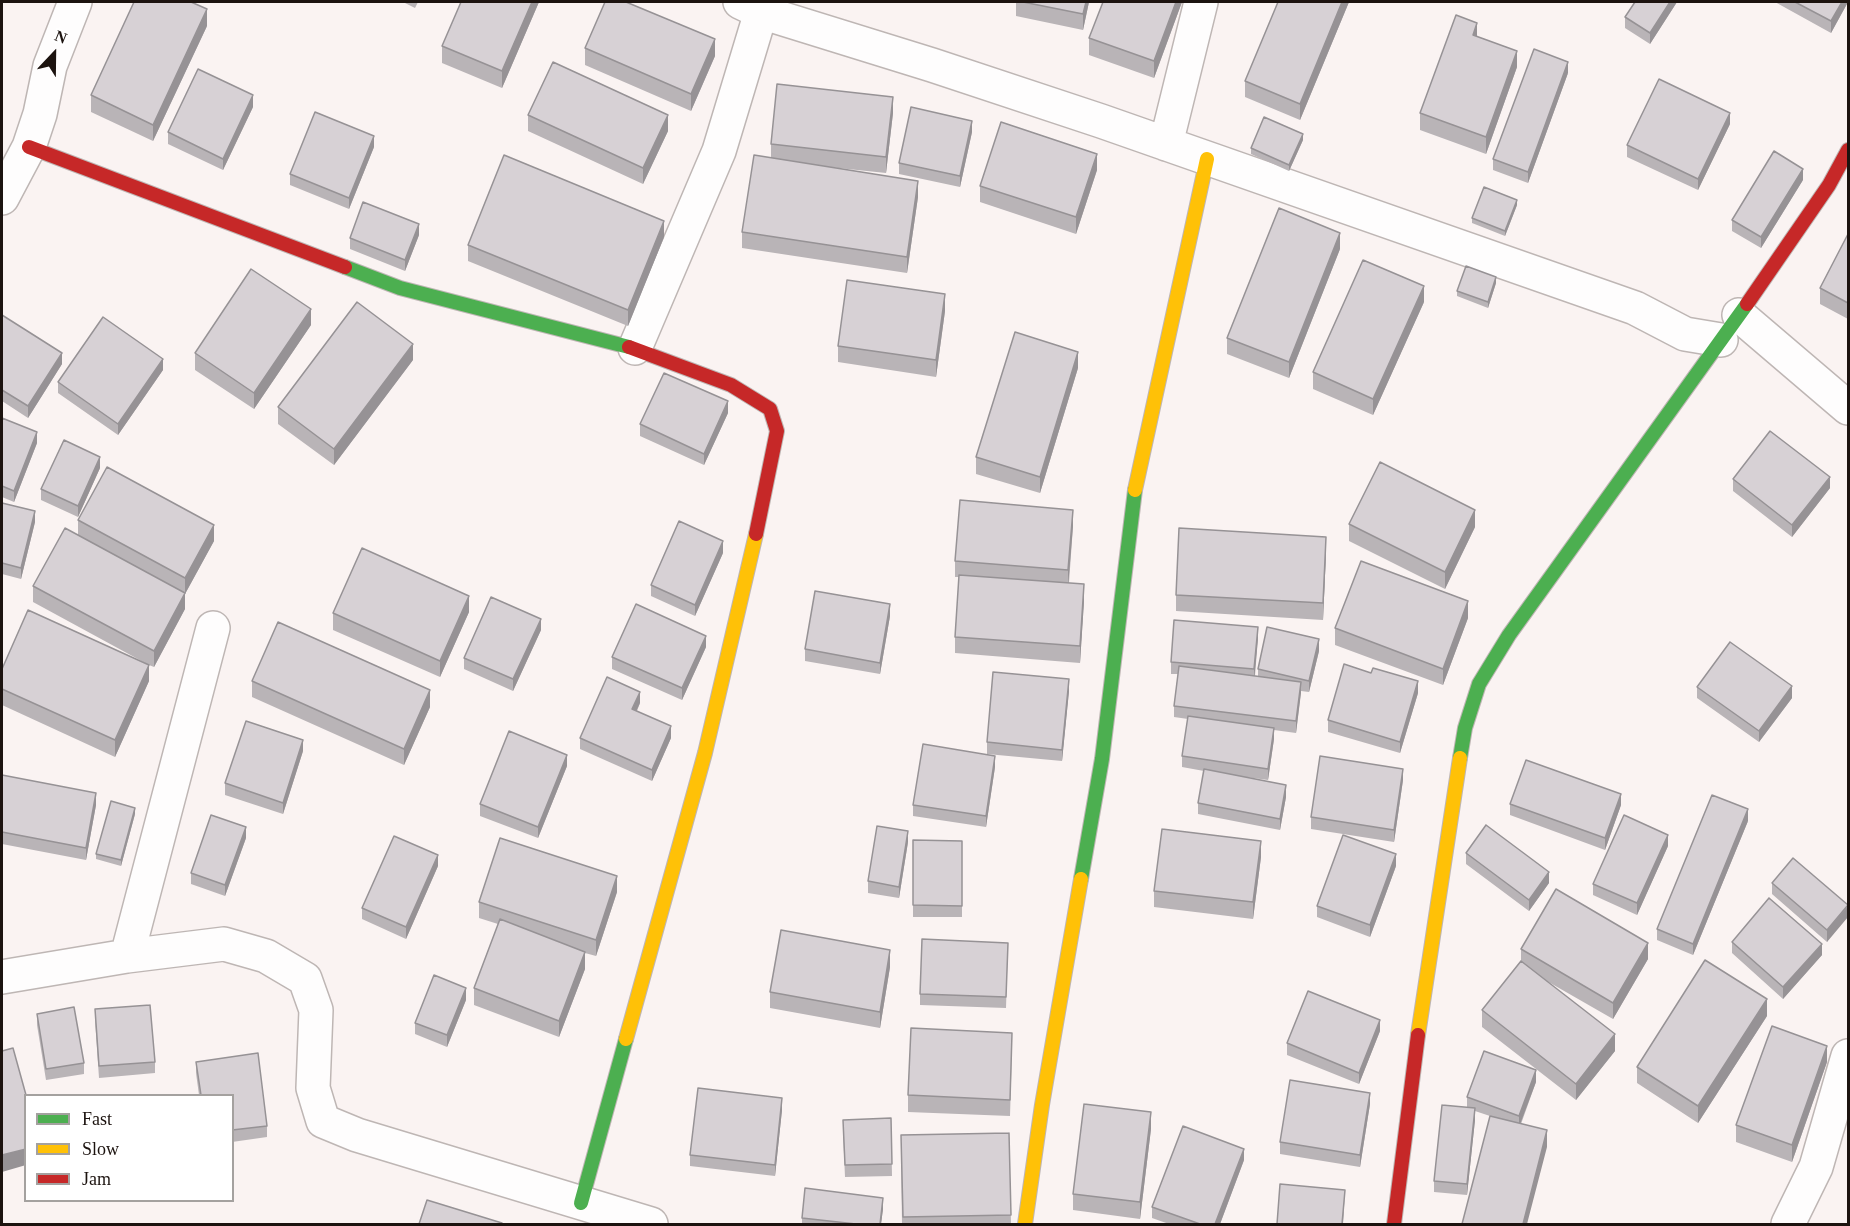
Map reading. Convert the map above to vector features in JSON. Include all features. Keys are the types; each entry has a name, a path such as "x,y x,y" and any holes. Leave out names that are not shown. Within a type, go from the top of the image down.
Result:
{"street":[{"path":"2,198 29,147 50,66 75,2"},
{"path":"1166,144 1201,2"},
{"path":"635,348 719,152 750,7 932,65 1166,144 1635,308 1685,334 1730,328 1848,408"},
{"path":"29,147 400,288 635,348 731,385 770,409 777,431 758,525 705,753 581,1203"},
{"path":"1394,1224 1426,976 1459,763 1465,728 1479,684 1523,615 1730,328 1828,184 1848,150"},
{"path":"1025,1224 1042,1105 1102,759 1136,485 1207,159"},
{"path":"127,956 213,628"},
{"path":"2,977 127,956 224,944 266,956 305,979 316,1010 313,1088 323,1121 357,1135 651,1224"},
{"path":"1788,1224 1816,1167 1848,1056"}],"building":[{"path":"134,2 191,2 207,9 153,125 91,95"},
{"path":"461,2 532,2 502,71 442,46"},
{"path":"605,2 626,2 715,39 691,94 585,48"},
{"path":"1023,2 1086,2 1083,14"},
{"path":"1103,2 1176,2 1154,61 1089,38"},
{"path":"1278,2 1342,2 1300,104 1245,81"},
{"path":"1635,2 1670,2 1650,33 1625,17"},
{"path":"1795,2 1842,2 1831,21"},
{"path":"1456,15 1477,23 1473,35 1517,51 1486,137 1420,113"},
{"path":"1534,49 1568,62 1528,172 1493,159"},
{"path":"553,62 668,115 643,168 528,115"},
{"path":"198,69 253,95 223,159 168,132"},
{"path":"1659,79 1730,113 1698,179 1627,145"},
{"path":"777,84 893,97 886,157 771,144"},
{"path":"911,107 972,121 960,176 899,163"},
{"path":"315,112 374,136 349,198 290,174"},
{"path":"1264,117 1303,134 1289,165 1251,148"},
{"path":"1001,122 1097,154 1076,217 980,186"},
{"path":"1774,151 1803,169 1761,237 1732,220"},
{"path":"504,155 664,221 628,310 468,245"},
{"path":"754,155 918,181 907,257 742,232"},
{"path":"1484,187 1517,200 1505,231 1472,218"},
{"path":"363,202 419,224 405,260 350,238"},
{"path":"1279,208 1340,233 1289,362 1227,338"},
{"path":"1848,234 1848,303 1820,288"},
{"path":"1363,260 1424,286 1373,399 1313,372"},
{"path":"1466,266 1496,277 1488,302 1457,291"},
{"path":"251,269 311,309 254,393 195,353"},
{"path":"847,280 945,294 936,360 838,346"},
{"path":"357,302 413,344 334,449 278,407"},
{"path":"2,315 62,353 28,406 2,390"},
{"path":"103,317 163,359 118,424 58,382"},
{"path":"1015,332 1078,352 1040,477 976,457"},
{"path":"664,373 728,401 704,454 640,424"},
{"path":"2,418 37,432 14,491 2,486"},
{"path":"1770,431 1830,477 1792,525 1733,479"},
{"path":"64,440 100,457 78,506 41,489"},
{"path":"1380,462 1475,510 1445,572 1349,524"},
{"path":"107,467 214,525 185,578 78,520"},
{"path":"960,500 1073,510 1068,570 955,561"},
{"path":"2,503 35,511 21,568 2,563"},
{"path":"679,521 723,541 695,605 651,585"},
{"path":"65,528 185,593 154,651 33,586"},
{"path":"1179,528 1326,537 1323,603 1176,595"},
{"path":"362,548 469,596 440,661 333,613"},
{"path":"1361,561 1468,601 1443,669 1335,628"},
{"path":"959,575 1084,584 1080,646 955,637"},
{"path":"815,591 890,604 880,663 805,649"},
{"path":"491,597 541,619 513,679 464,658"},
{"path":"636,604 706,636 682,688 612,657"},
{"path":"28,610 149,665 115,740 2,689 2,669"},
{"path":"1174,620 1258,627 1254,669 1171,662"},
{"path":"278,622 430,690 404,749 252,681"},
{"path":"1267,627 1319,639 1309,681 1258,669"},
{"path":"1730,642 1792,686 1759,731 1697,687"},
{"path":"1344,664 1371,673 1373,668 1418,681 1400,742 1328,720"},
{"path":"1179,666 1301,682 1296,721 1174,706"},
{"path":"993,672 1069,679 1062,750 987,742"},
{"path":"607,677 640,692 632,709 671,726 652,770 580,738"},
{"path":"1188,716 1274,728 1268,769 1182,756"},
{"path":"246,721 303,740 283,803 225,783"},
{"path":"509,731 567,755 538,827 480,804"},
{"path":"923,744 995,756 986,816 913,805"},
{"path":"1320,756 1403,769 1394,830 1311,817"},
{"path":"1526,760 1621,794 1605,838 1510,804"},
{"path":"1204,769 1286,785 1280,819 1198,803"},
{"path":"2,775 96,793 86,848 2,832"},
{"path":"1712,795 1748,809 1693,944 1657,929"},
{"path":"111,801 135,808 121,860 96,854"},
{"path":"211,815 246,827 225,885 191,873"},
{"path":"1624,815 1668,835 1637,903 1593,884"},
{"path":"1486,825 1549,872 1529,900 1466,853"},
{"path":"877,826 908,831 899,887 868,881"},
{"path":"1162,829 1261,841 1253,902 1154,891"},
{"path":"1343,835 1396,854 1370,925 1317,906"},
{"path":"394,836 438,855 406,927 362,908"},
{"path":"500,838 617,876 596,940 479,902"},
{"path":"913,840 962,841 962,906 913,905"},
{"path":"1793,858 1848,905 1827,930 1772,883"},
{"path":"1556,889 1648,943 1613,1003 1521,949"},
{"path":"1769,898 1822,944 1783,987 1732,942"},
{"path":"500,919 585,952 559,1021 474,988"},
{"path":"781,930 890,950 880,1012 770,992"},
{"path":"922,939 1008,943 1006,997 920,994"},
{"path":"1705,960 1767,999 1698,1106 1637,1067"},
{"path":"1521,961 1615,1034 1576,1084 1482,1010"},
{"path":"434,975 466,988 447,1035 415,1023"},
{"path":"1308,991 1380,1020 1359,1073 1287,1043"},
{"path":"150,1005 155,1062 99,1066 95,1009"},
{"path":"74,1007 84,1063 46,1069 37,1014"},
{"path":"1772,1026 1827,1046 1792,1145 1736,1125"},
{"path":"911,1028 1012,1033 1010,1100 908,1095"},
{"path":"13,1048 26,1094 24,1150 2,1155 2,1051"},
{"path":"1484,1051 1536,1070 1519,1116 1467,1097"},
{"path":"258,1053 267,1126 234,1130 234,1094 201,1094 196,1062"},
{"path":"1290,1080 1370,1093 1360,1155 1280,1142"},
{"path":"698,1088 782,1098 775,1165 690,1155"},
{"path":"1084,1104 1151,1112 1140,1202 1073,1194"},
{"path":"1442,1105 1475,1108 1467,1184 1434,1181"},
{"path":"1490,1116 1547,1130 1523,1224 1462,1224"},
{"path":"891,1118 892,1164 845,1165 843,1120"},
{"path":"1183,1126 1244,1149 1215,1224 1200,1224 1152,1207"},
{"path":"1009,1133 1011,1215 903,1217 901,1135"},
{"path":"1280,1184 1345,1190 1342,1224 1277,1224"},
{"path":"805,1188 883,1198 880,1224 856,1224 802,1218"},
{"path":"427,1200 502,1223 502,1224 419,1224"}],"traffic: fast":[{"path":"345,267 400,288 629,347"},
{"path":"1460,758 1465,728 1479,684 1509,635 1747,304"},
{"path":"1081,879 1102,759 1135,490"},
{"path":"581,1203 626,1039"}],"traffic: slow":[{"path":"1135,490 1207,159"},
{"path":"626,1039 705,753 756,534"},
{"path":"1418,1035 1460,758"},
{"path":"1025,1224 1042,1105 1081,879"}],"traffic: jam":[{"path":"29,147 345,267"},
{"path":"1747,304 1829,185 1848,150"},
{"path":"629,347 731,385 770,409 777,431 756,534"},
{"path":"1394,1224 1418,1035"}]}
